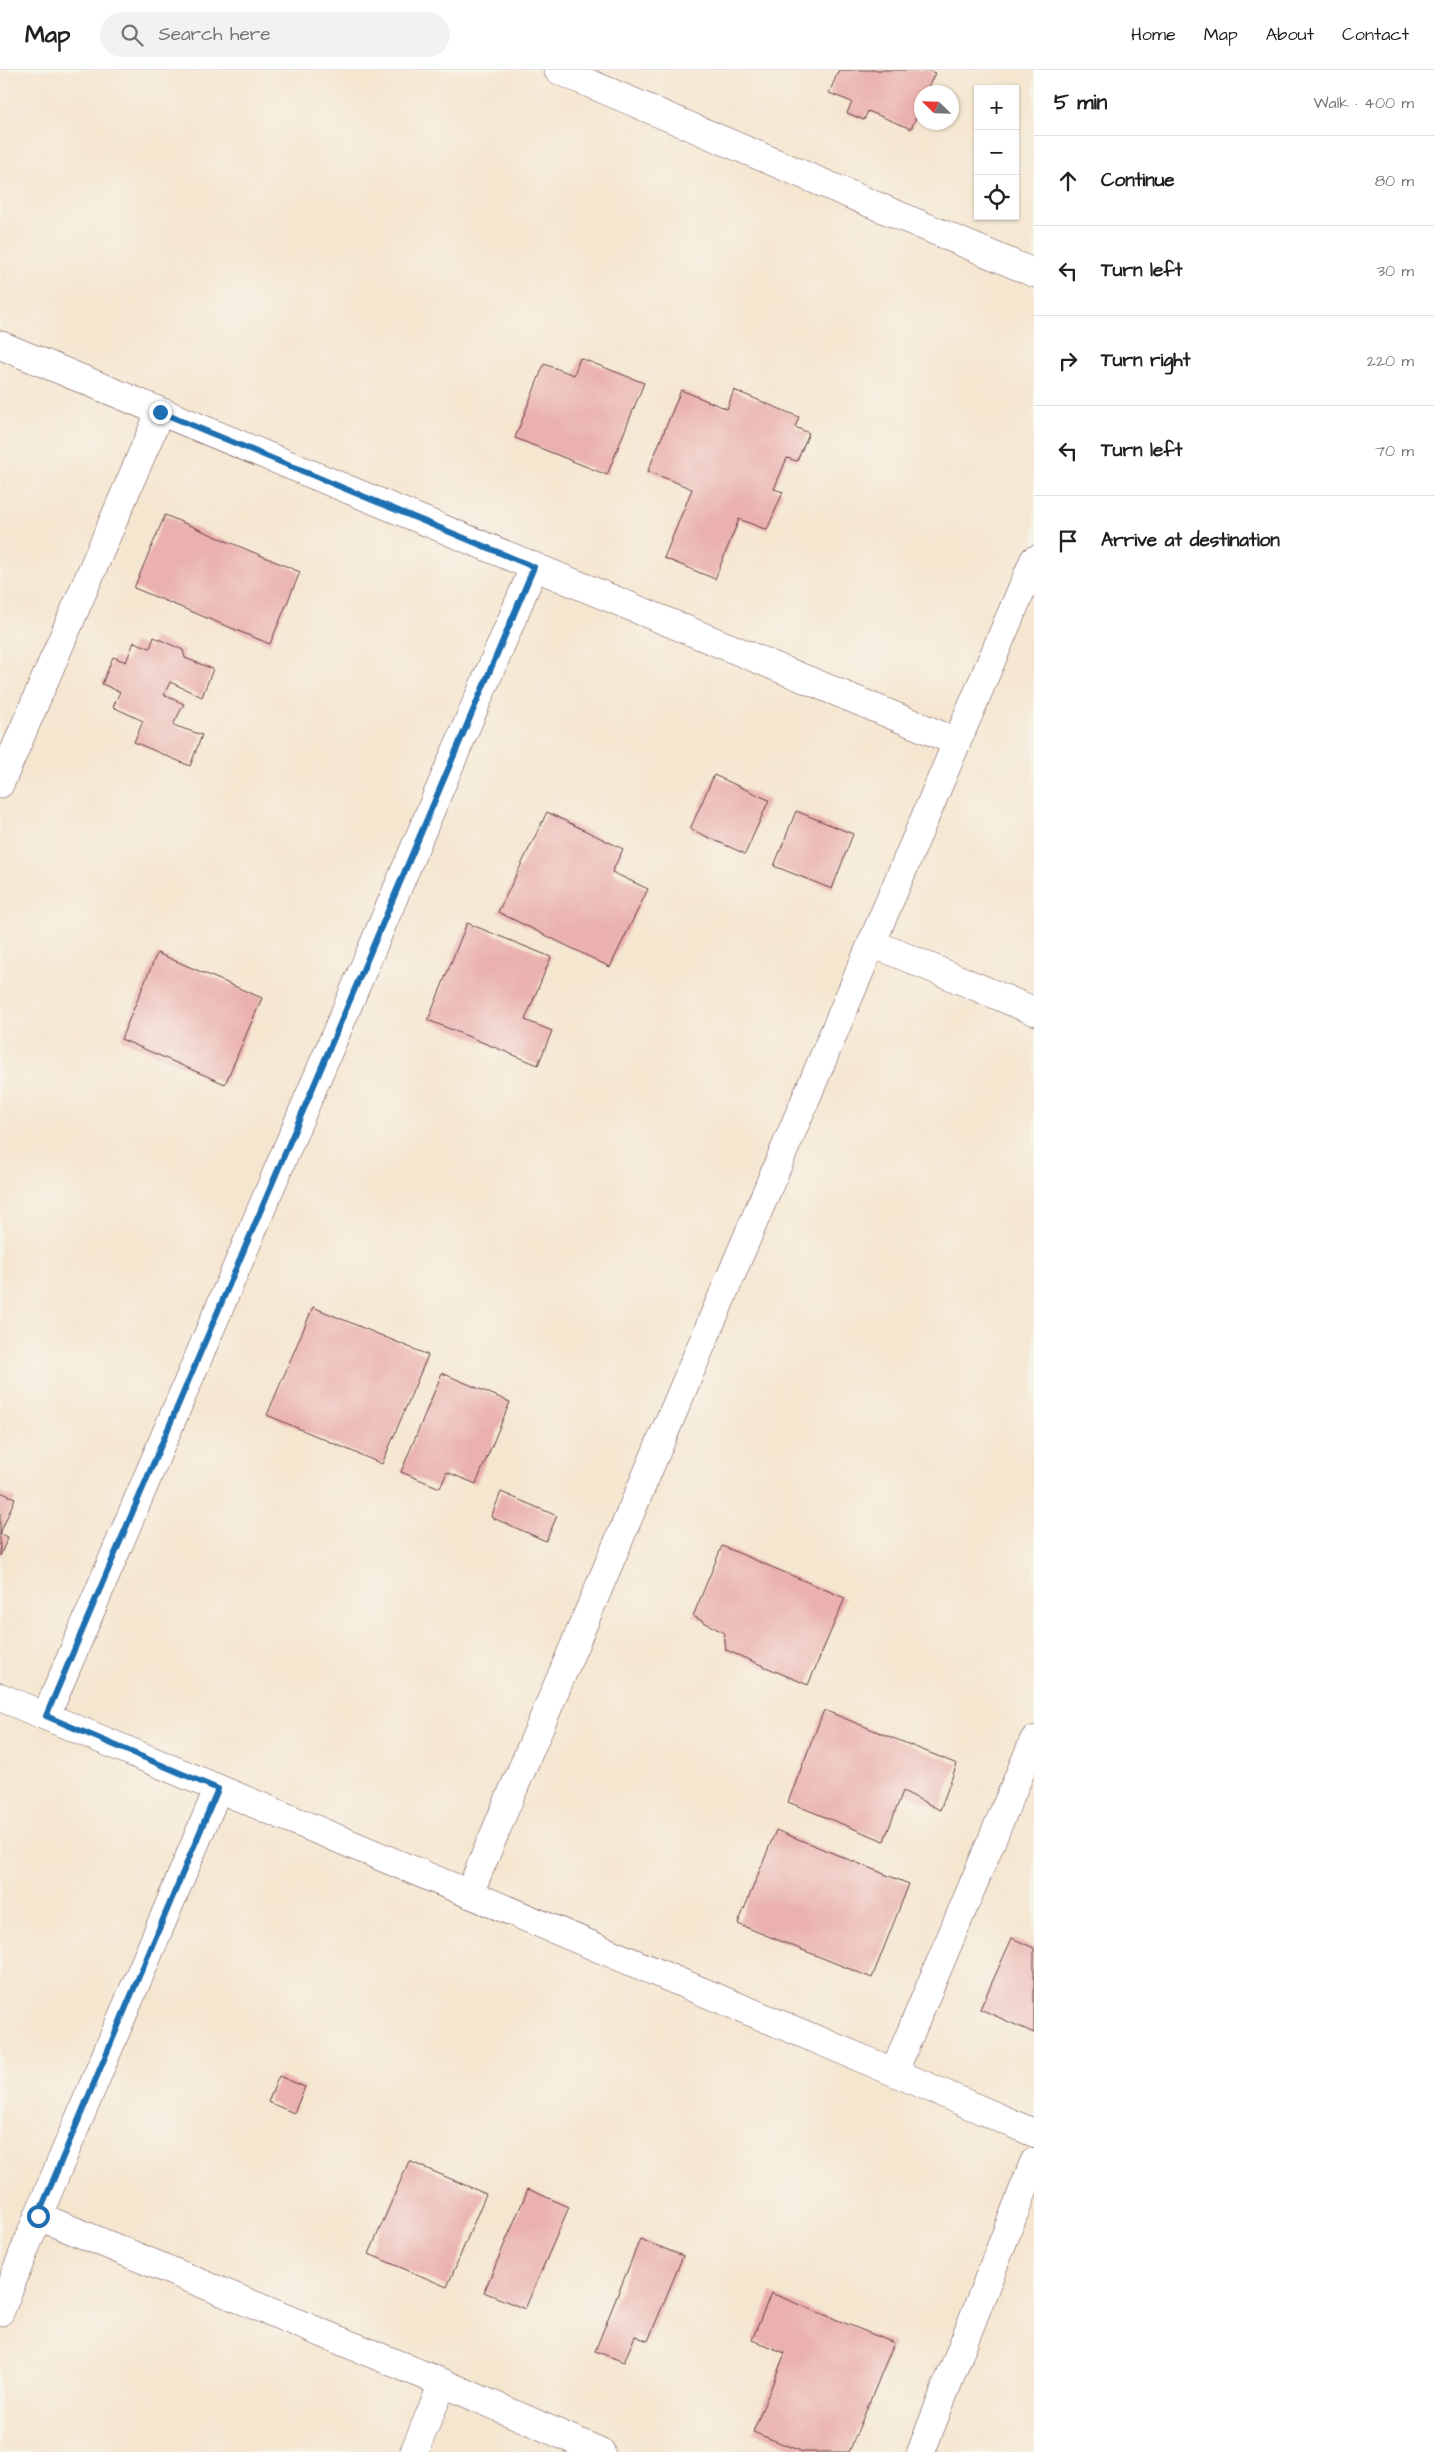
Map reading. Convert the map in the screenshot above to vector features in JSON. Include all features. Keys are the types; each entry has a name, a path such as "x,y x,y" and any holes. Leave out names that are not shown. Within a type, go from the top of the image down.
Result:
{"street":[{"path":"558,70 1034,273"},
{"path":"0,345 957,742"},
{"path":"0,784 160,412"},
{"path":"469,1894 1034,560"},
{"path":"46,1716 534,567"},
{"path":"872,943 1034,1011"},
{"path":"0,1697 894,2072 1034,2133"},
{"path":"894,2072 1034,1740"},
{"path":"0,2312 38,2216 218,1789"},
{"path":"921,2452 1034,2162"},
{"path":"38,2216 443,2383 601,2452"},
{"path":"414,2452 443,2383"}],"building":[{"path":"839,70 927,70 935,73 929,85 914,85 914,122 911,129 868,111 864,120 847,113 852,102 829,93"},
{"path":"580,358 644,383 607,475 515,438 544,364 574,375"},
{"path":"681,390 727,409 734,390 799,417 795,427 809,433 797,461 787,458 774,489 783,492 767,530 739,519 715,579 664,558 692,489 648,471"},
{"path":"165,515 300,572 270,644 134,588"},
{"path":"154,637 183,650 185,658 213,669 202,697 170,682 164,695 184,704 173,725 202,735 190,766 134,742 143,721 113,707 120,692 102,684 113,657 126,662 134,642 150,648"},
{"path":"714,775 769,800 745,854 690,829"},
{"path":"796,811 853,834 832,889 774,866"},
{"path":"547,812 623,849 612,872 648,889 610,967 498,912"},
{"path":"467,923 551,957 525,1020 552,1031 538,1065 428,1020"},
{"path":"157,953 262,998 225,1084 121,1039"},
{"path":"313,1307 428,1355 382,1464 267,1415"},
{"path":"442,1373 510,1402 476,1484 447,1472 440,1488 401,1472"},
{"path":"0,1492 15,1498 0,1534"},
{"path":"501,1492 557,1516 546,1541 491,1517"},
{"path":"0,1534 8,1537 0,1556"},
{"path":"722,1546 845,1598 808,1685 726,1650 724,1633 693,1616"},
{"path":"824,1710 957,1764 940,1810 903,1791 884,1841 788,1802"},
{"path":"776,1830 909,1884 872,1978 738,1924"},
{"path":"1012,1938 1034,1948 1034,2033 980,2009"},
{"path":"279,2076 305,2087 294,2113 268,2102"},
{"path":"409,2161 486,2194 447,2287 369,2254"},
{"path":"528,2189 569,2207 525,2309 484,2292"},
{"path":"640,2239 683,2256 648,2341 635,2336 624,2362 595,2351"},
{"path":"771,2293 894,2343 849,2452 803,2452 753,2432 785,2353 752,2340"}],"route":[{"path":"38,2216 218,1789 46,1716 534,567 160,412"}]}
